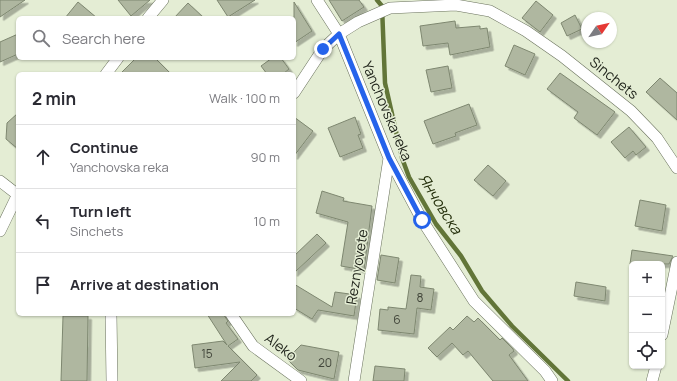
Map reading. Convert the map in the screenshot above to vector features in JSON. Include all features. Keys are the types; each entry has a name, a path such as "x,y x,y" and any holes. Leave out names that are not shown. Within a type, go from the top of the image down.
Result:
{"street":[{"path":"150,16 163,0"},
{"name":"Yanchovska reka","path":"317,0 339,34 389,158 422,220 474,301 545,371 552,381"},
{"name":"Sinchets","path":"296,90 323,49 339,34 358,22 390,8 456,5 490,11 526,31 562,56 631,111 657,138 677,168"},
{"path":"108,72 116,60"},
{"name":"Reznyovete","path":"354,381 389,158"},
{"path":"0,181 16,193"},
{"path":"0,231 16,198"},
{"path":"662,333 677,262"},
{"path":"111,316 112,381"},
{"name":"Aleko","path":"232,316 253,346 301,381"},
{"path":"652,381 655,369"}],"building":[{"path":"0,0 25,0 0,17"},
{"path":"118,0 150,0 131,16"},
{"path":"217,0 255,0 230,16 227,16"},
{"path":"329,0 359,0 364,7 342,21"},
{"path":"536,1 553,15 540,32 522,18"},
{"path":"78,2 95,16 67,16"},
{"path":"294,2 312,31 296,42 296,16 294,16"},
{"path":"188,3 202,16 176,16"},
{"path":"575,15 581,29 567,36 561,23"},
{"path":"455,21 456,28 480,26 480,29 487,28 490,47 450,55 448,43 423,46 420,26"},
{"path":"16,35 16,55 0,62 0,42"},
{"path":"514,45 535,54 525,75 505,66"},
{"path":"134,60 157,60 169,72 122,72"},
{"path":"269,60 282,60 289,69 285,72 266,72 261,66"},
{"path":"448,66 452,88 431,92 426,70"},
{"path":"560,73 615,112 597,135 574,118 578,112 547,89"},
{"path":"660,78 677,93 677,120 646,92"},
{"path":"469,104 477,125 455,133 456,136 433,144 424,121"},
{"path":"16,115 16,147 6,139 7,123"},
{"path":"355,117 361,134 358,135 363,148 340,157 328,128"},
{"path":"296,118 313,131 296,153"},
{"path":"629,127 646,147 636,155 633,151 625,158 611,142"},
{"path":"488,165 506,181 493,196 474,180"},
{"path":"322,191 344,198 343,201 372,206 364,270 341,266 348,222 316,213"},
{"path":"640,200 666,205 662,231 635,226"},
{"path":"317,234 326,243 296,271 296,254"},
{"path":"632,250 673,256 669,264 665,264 665,261 630,261"},
{"path":"381,255 399,258 395,283 377,280"},
{"path":"411,275 421,276 420,287 434,289 431,310 417,308 414,334 378,330 380,309 388,310 388,307 406,309"},
{"path":"576,282 606,287 605,301 574,296"},
{"path":"296,285 332,307 335,292 357,295 354,316 318,310 312,319 296,309"},
{"path":"63,316 88,316 87,381 61,381"},
{"path":"208,316 224,316 228,321 226,323 238,339 228,346 257,375 251,381 221,381 240,362 195,368 192,345 223,341 227,345"},
{"path":"467,316 474,322 478,318 500,340 502,338 513,349 514,351 509,355 528,381 493,381 468,351 463,355 452,343 437,357 428,348 450,327 453,330"},
{"path":"301,345 339,352 334,379 298,370 287,359"},
{"path":"375,366 405,369 404,381 373,381"}],"waterway":[{"name":"Янчовска","path":"377,0 382,6 385,83 402,158 409,177 436,224 461,256 482,291 512,326 568,381"}],"route":[{"path":"323,49 339,34 389,158 422,220"}]}
